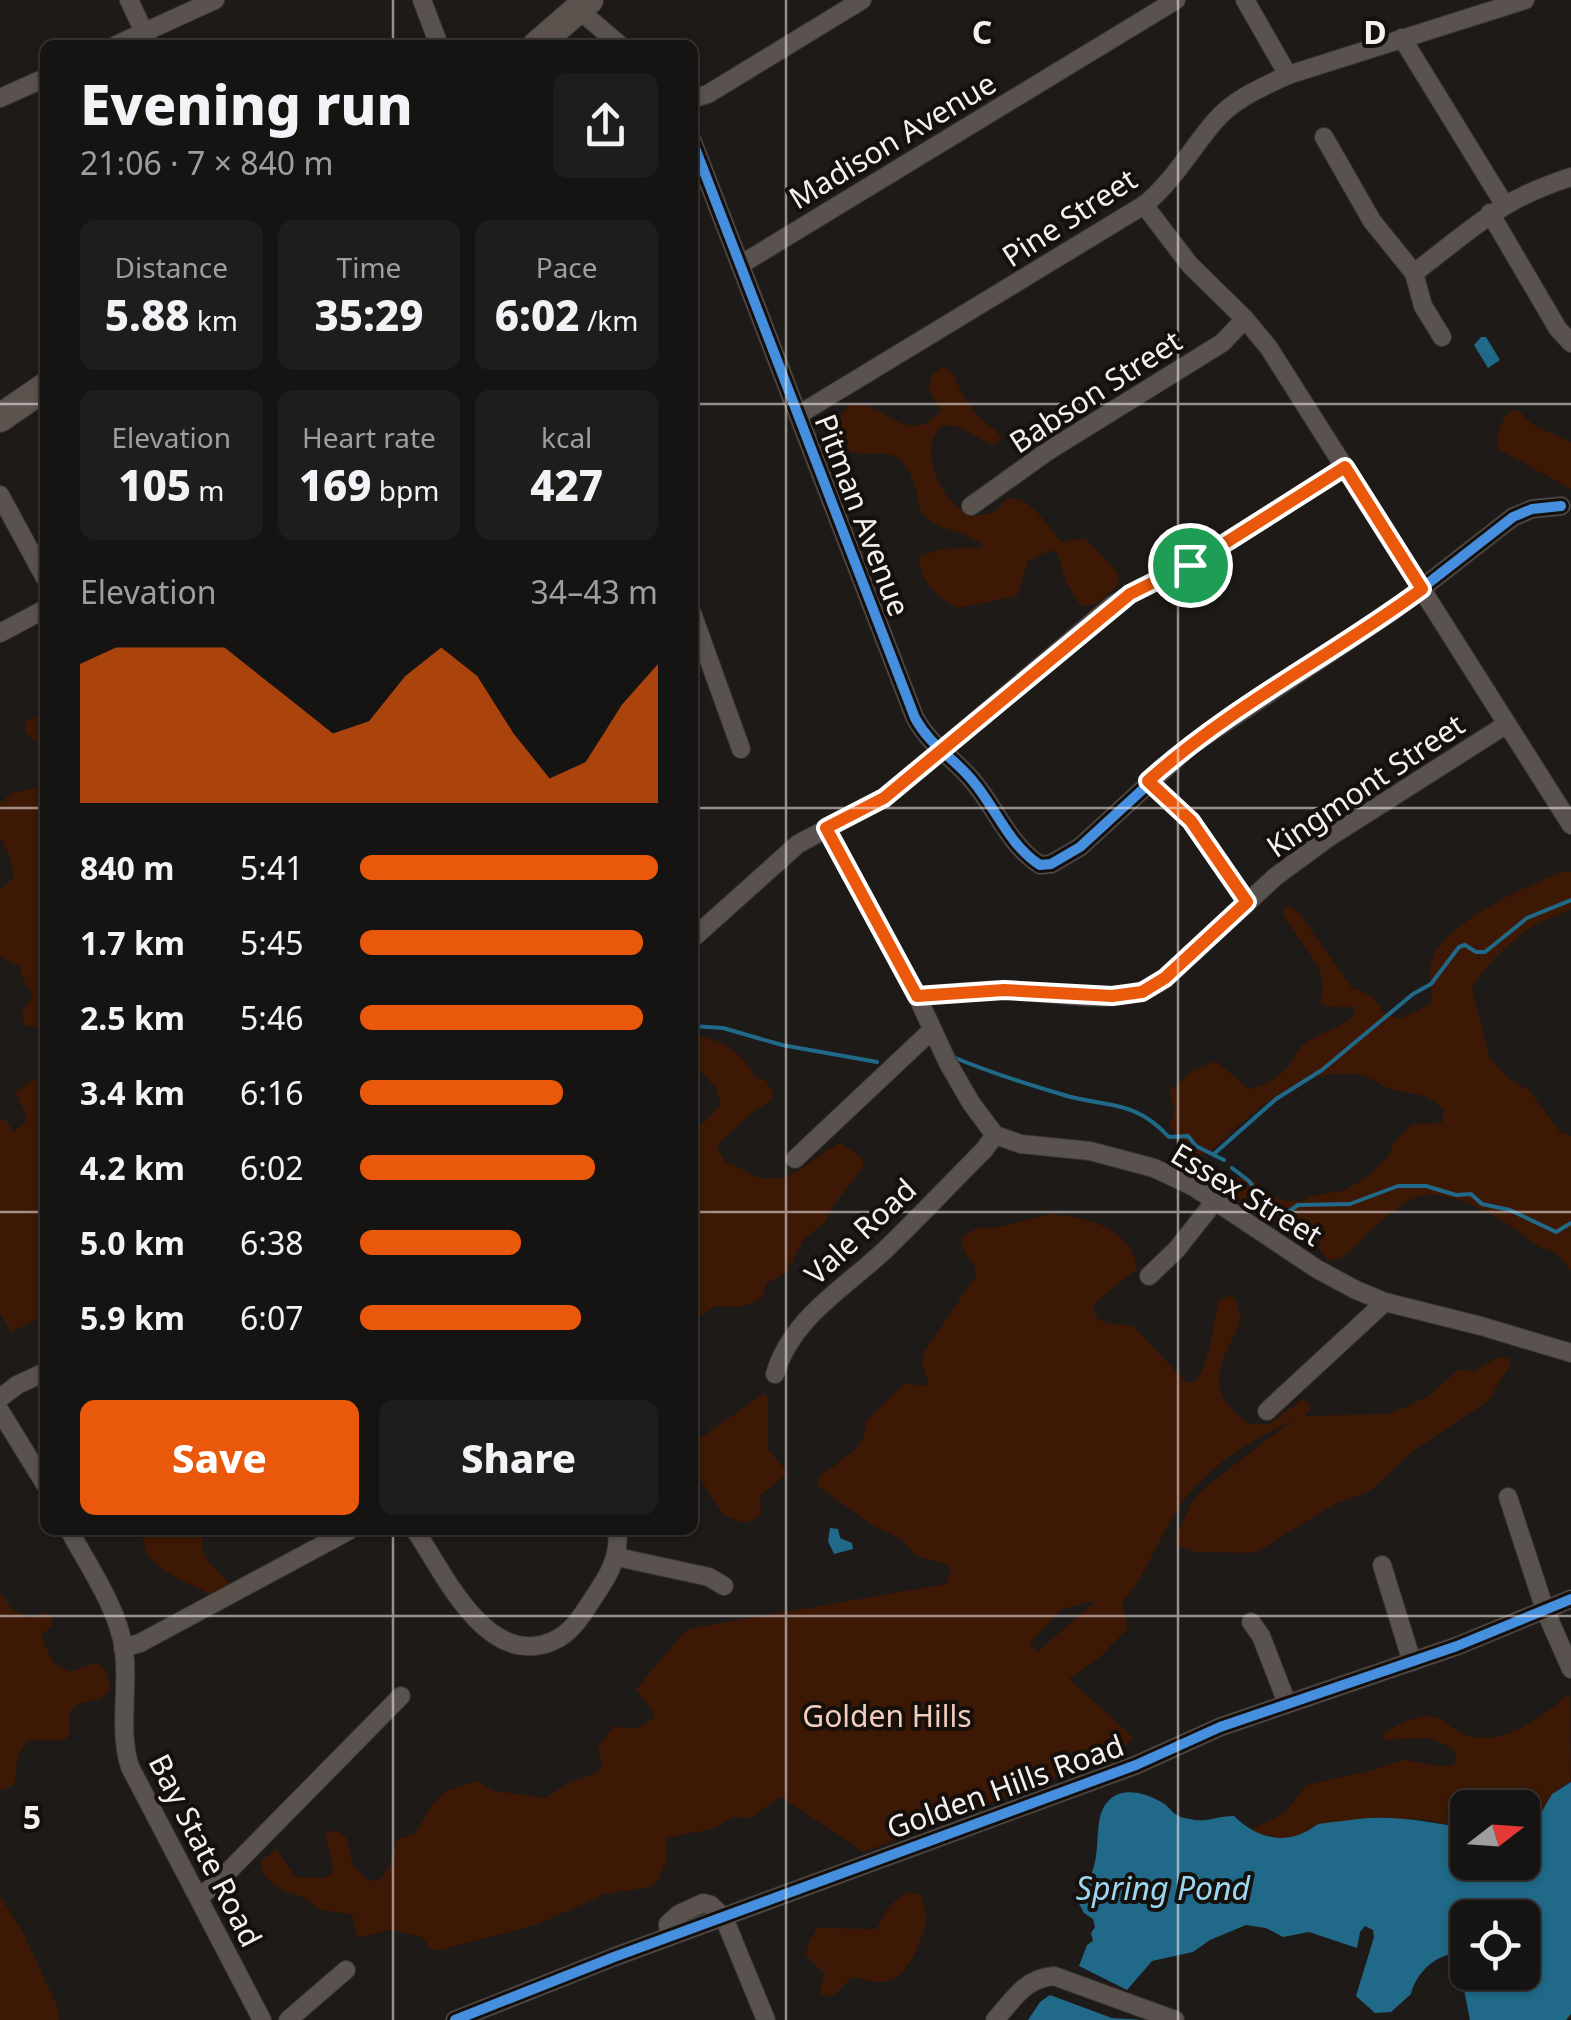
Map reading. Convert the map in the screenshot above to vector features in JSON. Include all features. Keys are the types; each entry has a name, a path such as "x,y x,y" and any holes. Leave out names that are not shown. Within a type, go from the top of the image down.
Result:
{"main road":[{"path":"543,40 584,5"},
{"path":"0,418 40,390"}],"street":[{"path":"129,0 147,39 215,0"},
{"path":"422,0 437,40"},
{"path":"698,97 862,0"},
{"name":"Madison Avenue","path":"740,265 1176,0"},
{"path":"1245,0 1288,75"},
{"name":"Pine Street","path":"798,415 1144,205 1162,189 1227,110 1288,75 1525,0"},
{"path":"584,5 616,40"},
{"path":"1402,38 1558,329 1571,343"},
{"path":"0,98 40,80"},
{"path":"1324,136 1372,221 1414,273 1421,302 1442,338"},
{"name":"Pitman Avenue","path":"698,156 908,704 922,731 938,751 972,780 1025,855 1040,865 1048,866 1068,856 1097,834 1148,781"},
{"path":"1414,273 1497,209 1531,190 1571,177"},
{"path":"1144,205 1190,265 1269,348 1571,825"},
{"name":"Babson Street","path":"971,506 1048,452 1222,342 1245,319"},
{"path":"698,933 780,858 826,828 877,803 1130,594 1200,559 1345,467"},
{"path":"0,495 40,569"},
{"path":"1247,902 1191,821 1148,781 1230,716 1354,637 1513,518 1536,508 1561,506"},
{"path":"0,633 40,613"},
{"path":"698,630 741,749"},
{"path":"698,671 711,666"},
{"name":"Kingmont Street","path":"917,996 1004,990 1112,996 1142,992 1160,982 1247,902 1328,838 1507,724"},
{"path":"826,828 970,1103 995,1135"},
{"path":"795,1159 931,1031"},
{"name":"Essex Street","path":"995,1135 1021,1144 1076,1148 1129,1160 1182,1180 1317,1269 1385,1302 1571,1353"},
{"name":"Vale Road","path":"775,1374 781,1352 797,1330 888,1247 995,1135"},
{"path":"1149,1276 1185,1240 1215,1201"},
{"path":"1267,1411 1385,1302"},
{"path":"0,1398 17,1384 40,1374"},
{"path":"0,1412 40,1476"},
{"path":"1508,1497 1545,1610 1571,1669"},
{"name":"Bay State Road","path":"72,1535 114,1618 124,1648 128,1760 262,2020"},
{"path":"124,1648 341,1535"},
{"path":"418,1535 482,1626 497,1639 520,1646 543,1644 564,1636 578,1622 617,1556 616,1535"},
{"path":"617,1556 709,1577 724,1586"},
{"path":"1382,1565 1412,1662"},
{"name":"Golden Hills Road","path":"455,2020 1147,1761 1203,1734 1412,1662 1571,1600"},
{"path":"1251,1622 1261,1636 1287,1703"},
{"path":"198,1897 214,1886 401,1696"},
{"path":"724,1918 766,2020"},
{"path":"288,2020 346,1970"},
{"path":"995,2020 1026,1985 1058,1976 1175,2020"}],"green space":[{"path":"942,367 953,373 970,406 1001,439 994,445 962,428 941,426 931,447 932,461 944,491 966,512 980,515 993,511 1007,499 1016,499 1031,506 1062,542 1085,538 1117,572 1119,584 1096,604 1080,606 1065,579 1058,554 1050,550 1028,561 1017,596 959,608 938,595 926,581 920,557 941,550 979,549 983,545 927,518 904,463 890,455 850,452 836,421 850,404 876,410 907,425 928,421 941,411 928,388 933,374"},
{"path":"1513,410 1533,425 1571,442 1571,489 1498,449 1500,427"},
{"path":"40,715 40,745 25,732 25,721"},
{"path":"40,787 40,1028 25,1025 22,1013 33,995 20,967 0,957 0,890 14,877 0,837 0,803 12,793"},
{"path":"1562,872 1571,872 1571,909 1518,937 1489,965 1472,990 1490,1059 1510,1080 1529,1090 1560,1132 1571,1136 1571,1270 1554,1252 1540,1248 1480,1209 1463,1201 1429,1195 1404,1203 1347,1254 1328,1260 1319,1248 1318,1226 1269,1221 1228,1192 1226,1187 1240,1176 1281,1200 1305,1201 1308,1197 1345,1190 1388,1157 1394,1143 1412,1124 1442,1123 1444,1111 1426,1097 1388,1088 1360,1075 1316,1077 1278,1095 1202,1155 1192,1153 1169,1125 1175,1111 1169,1092 1192,1071 1216,1061 1248,1089 1259,1086 1282,1073 1304,1044 1355,1015 1353,1007 1320,1003 1323,984 1319,968 1283,915 1283,909 1288,906 1297,910 1352,988 1372,996 1384,1013 1399,1019 1431,1004 1433,957 1456,930 1490,906"},
{"path":"698,1037 730,1048 773,1092 771,1101 719,1143 717,1147 725,1162 754,1176 779,1178 800,1170 840,1143 861,1157 864,1166 824,1223 803,1240 787,1272 766,1284 762,1298 741,1307 715,1306 698,1318 698,1127 721,1105 716,1088 698,1068"},
{"path":"40,1075 40,1318 11,1332 0,1313 0,1119 7,1121 14,1132 25,1123 26,1115 15,1092"},
{"name":"Golden Hills","path":"1050,1214 1092,1222 1117,1234 1133,1255 1137,1269 1093,1305 1095,1313 1107,1323 1133,1326 1186,1382 1194,1382 1204,1367 1218,1301 1228,1296 1235,1298 1241,1319 1222,1362 1219,1386 1233,1410 1249,1424 1269,1424 1303,1399 1310,1409 1305,1416 1389,1414 1429,1396 1458,1370 1473,1372 1496,1358 1508,1358 1511,1363 1488,1401 1413,1451 1370,1491 1335,1504 1255,1553 1195,1552 1178,1545 1175,1538 1193,1500 1203,1489 1293,1420 1245,1446 1200,1482 1177,1510 1138,1582 1122,1603 1128,1628 1100,1657 1069,1679 1133,1737 1121,1752 864,1852 781,1797 750,1818 734,1817 712,1829 666,1838 667,1860 657,1882 649,1887 605,1894 536,1925 439,1950 431,1949 422,1937 390,1930 357,1938 352,1914 320,1910 269,1880 260,1861 277,1849 295,1877 331,1875 325,1834 334,1830 346,1837 353,1866 369,1881 380,1880 391,1864 397,1839 415,1834 432,1804 447,1791 476,1781 495,1791 545,1798 598,1772 602,1765 598,1747 614,1726 638,1728 655,1714 636,1689 687,1629 946,1584 951,1570 947,1564 916,1556 903,1540 873,1526 817,1485 819,1477 856,1449 864,1436 866,1421 905,1383 929,1384 922,1363 924,1352 977,1274 961,1238 977,1228 995,1228","holes":["1097,1600 1038,1651 1029,1644 1062,1609"]},
{"path":"764,1393 768,1399 768,1449 788,1473 760,1496 761,1515 746,1523 724,1516 698,1476 698,1439"},
{"path":"143,1535 203,1535 204,1553 229,1582 227,1587 209,1594 165,1571 143,1543"},
{"path":"0,1592 12,1609 29,1618 46,1613 51,1617 52,1624 41,1637 53,1662 69,1672 95,1663 102,1666 110,1688 100,1698 72,1709 70,1734 64,1740 27,1740 17,1759 15,1784 3,1790 0,1789"},
{"path":"1570,1693 1571,1782 1554,1793 1540,1814 1540,1790 1450,1790 1450,1825 1422,1819 1357,1819 1340,1824 1321,1823 1284,1839 1248,1831 1285,1813 1306,1785 1403,1760 1441,1766 1458,1761 1452,1748 1430,1738 1383,1740 1383,1733 1405,1722 1432,1716 1456,1730 1486,1738 1517,1730"},
{"path":"907,1892 920,1894 926,1918 920,1943 904,1971 887,1981 852,1977 834,1994 820,1994 824,1973 806,1955 817,1928 876,1929 890,1905"},
{"path":"0,1896 23,1933 58,2008 59,2020 0,2020"}],"water":[{"path":"1486,337 1500,360 1488,368 1474,345"},
{"path":"830,1528 838,1529 840,1538 852,1543 853,1549 834,1554 828,1541"},
{"name":"Spring Pond","path":"1571,1782 1571,2014 1566,2020 1470,2020 1464,1990 1540,1990 1540,1900 1450,1900 1450,1958 1436,1960 1425,1969 1411,1994 1391,2012 1375,2013 1356,1996 1374,1937 1373,1930 1365,1926 1357,1948 1309,1932 1283,1937 1266,1928 1246,1925 1193,1952 1152,1961 1127,1990 1079,1966 1087,1945 1093,1941 1091,1933 1095,1927 1077,1900 1094,1865 1104,1806 1118,1794 1145,1795 1190,1819 1234,1816 1258,1833 1276,1838 1295,1836 1319,1824 1372,1818 1450,1826 1450,1880 1540,1880 1540,1815 1552,1794"},
{"path":"1050,1995 1112,2018 1144,2020 1028,2020"}],"waterway":[{"path":"1215,1153 1276,1099 1322,1070 1413,994 1431,984 1459,947 1465,945 1485,952 1527,918 1571,900"},
{"path":"698,1026 723,1028 782,1045 877,1062"},
{"path":"953,1057 1050,1091 1132,1110 1169,1137 1188,1136 1196,1146 1224,1160"},
{"path":"1232,1168 1281,1217 1298,1205 1350,1204 1398,1186 1426,1186 1456,1195 1471,1194 1482,1204 1510,1210 1556,1232 1571,1223"}],"cycle path":[{"path":"698,156 915,718 928,737 972,780 1019,847 1040,865 1051,864 1080,847 1190,746 1390,613 1513,517 1532,509 1561,506"},
{"path":"455,2020 614,1957 1136,1765 1220,1727 1457,1646 1571,1599"}],"route":[{"path":"1345,467 1422,589 1230,716 1148,781 1191,821 1247,902 1165,978 1142,992 1120,996 1004,990 917,996 826,828 884,798 1114,604 1190,565 1345,467"}]}
